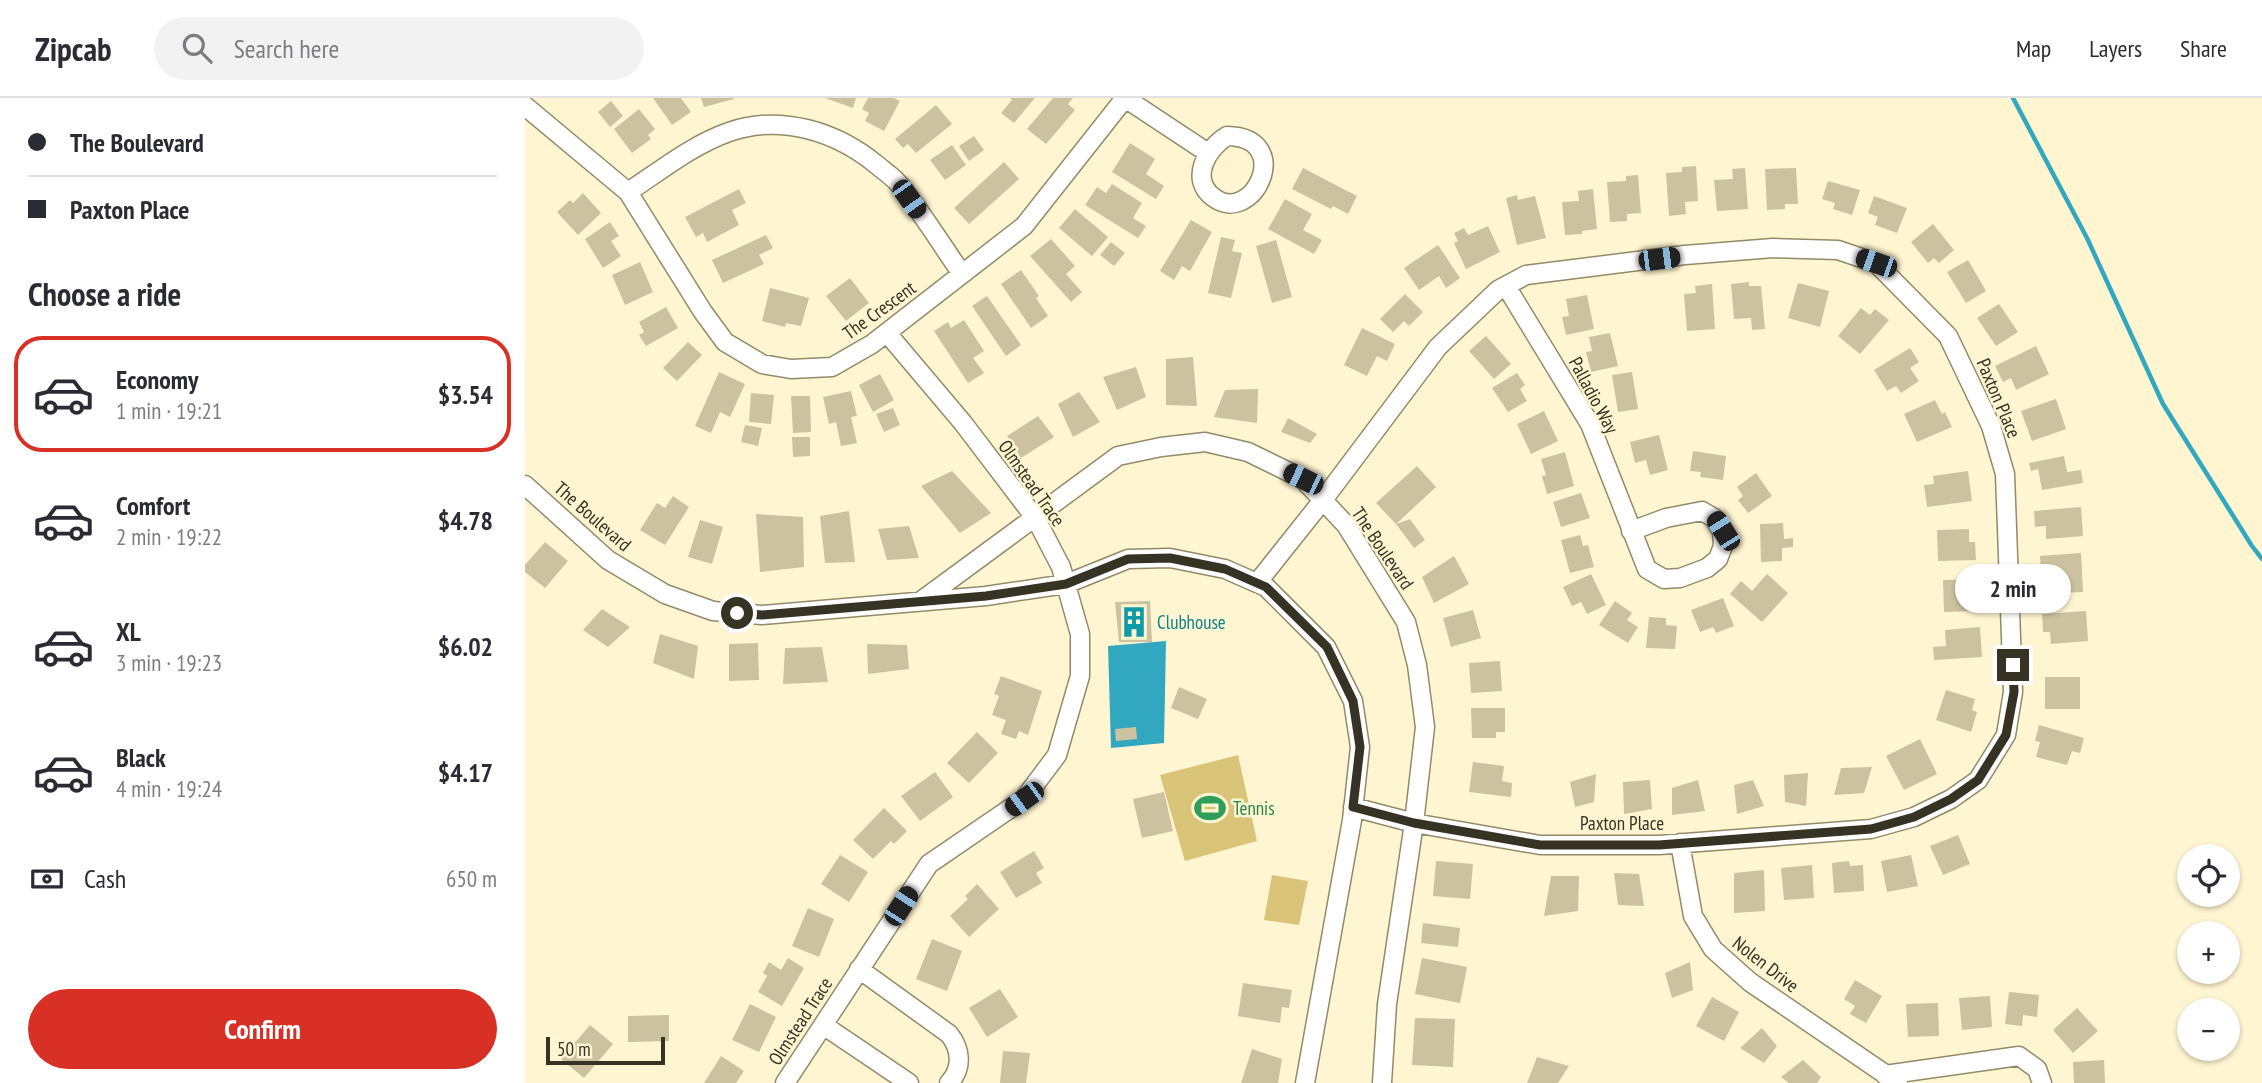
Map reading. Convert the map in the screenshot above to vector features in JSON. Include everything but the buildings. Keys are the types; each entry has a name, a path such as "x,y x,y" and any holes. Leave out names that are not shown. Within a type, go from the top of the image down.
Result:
{"street":[{"path":"1125,98 1208,153"},
{"name":"The Crescent","path":"525,106 628,192 703,313 725,342 762,364 791,369 832,366 872,344 1024,226 1125,98"},
{"path":"628,192 700,145 728,132 757,124 796,126 830,136 863,153 896,180 962,274"},
{"name":"Paxton Place","path":"1257,583 1438,347 1498,290 1526,275 1773,248 1838,250 1876,263 1948,336 1991,426 2005,474 2014,692 2006,735 1978,780 1951,799 1914,817 1871,829 1680,843 1540,845 1414,823 1353,807"},
{"name":"Palladio Way","path":"1506,286 1590,424 1631,531 1647,569 1664,579 1680,578 1707,568 1718,559 1723,546 1723,531 1714,518 1702,511 1666,518 1631,531"},
{"name":"Olmstead Trace","path":"785,1083 929,864 1024,799 1057,755 1080,676 1080,634 1066,584 1061,567 1036,519 963,423 887,333"},
{"name":"The Boulevard","path":"921,601 1036,519 1118,456 1205,442 1248,452 1303,479 1346,525 1406,622 1417,665 1425,727 1414,823 1387,1004 1382,1083"},
{"name":"The Boulevard","path":"525,485 608,560 665,594 713,611 762,615 986,596 1066,584 1128,559 1170,558 1225,569 1266,587 1327,647 1353,701 1360,747 1353,807 1309,1082"},
{"name":"Nolen Drive","path":"1680,843 1693,916 1713,949 1750,982 1892,1079 2019,1056 2038,1069 2042,1083"},
{"path":"859,970 949,1034 957,1044 959,1066 949,1083"},
{"path":"823,1025 909,1083"}],"shaded area":[{"name":"Tennis","path":"1238,755 1257,841 1185,861 1160,775"},
{"path":"1272,875 1308,881 1299,925 1264,920"}],"water":[{"path":"1166,641 1164,743 1111,748 1108,646"}],"waterway":[{"path":"2013,98 2087,238 2163,404 2262,559"}],"place":[{"name":"Clubhouse","path":"1134,622"},
{"name":"Tennis","path":"1210,808"}],"route":[{"path":"737,613 762,615 986,596 1066,584 1128,559 1170,558 1225,569 1266,587 1327,647 1353,701 1360,747 1353,807 1414,823 1540,845 1659,845 1871,829 1914,817 1951,799 1978,780 2006,735 2014,692 2013,665"}]}
